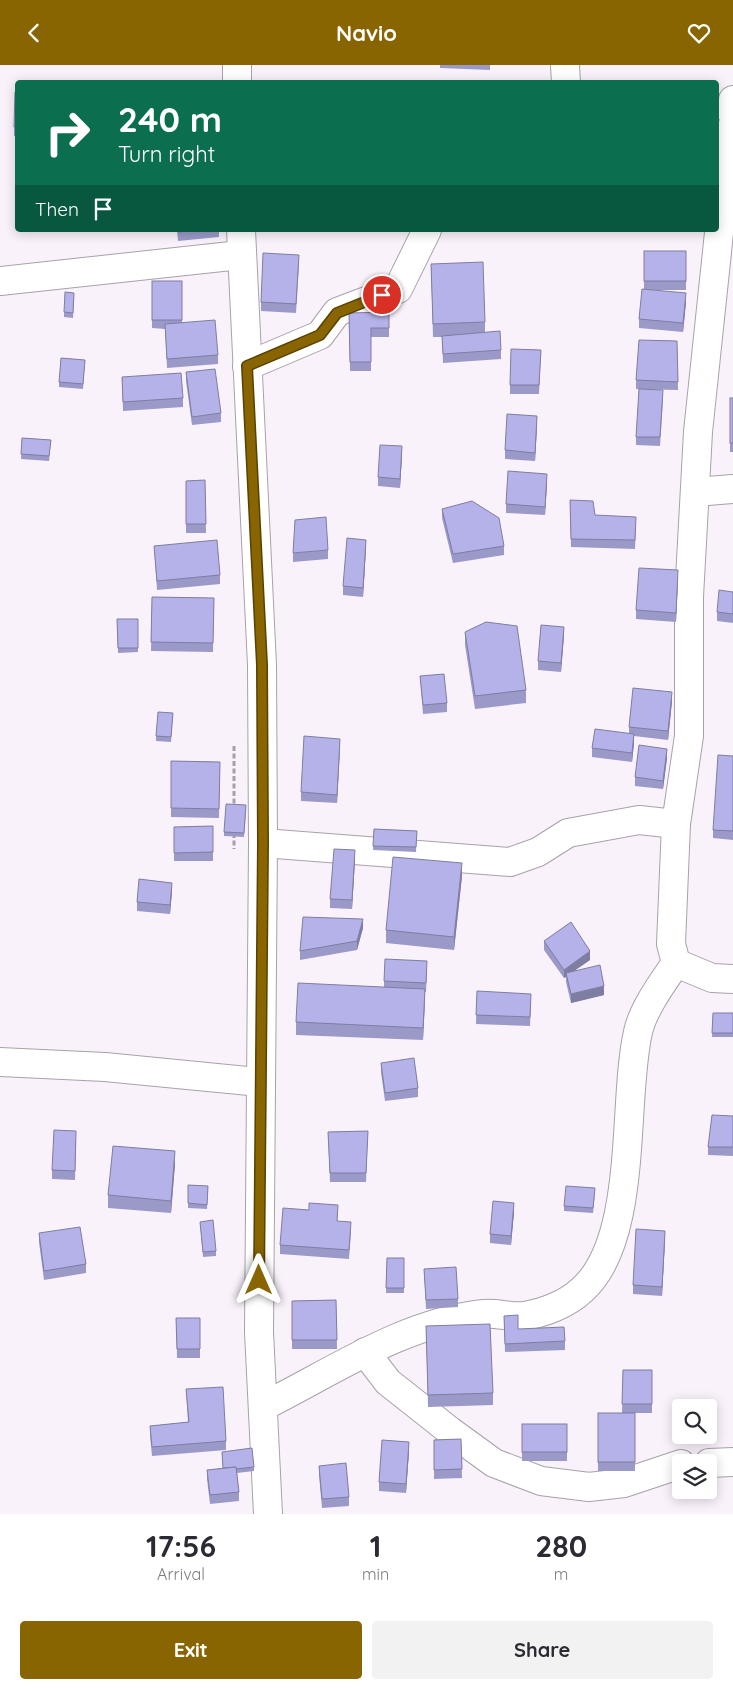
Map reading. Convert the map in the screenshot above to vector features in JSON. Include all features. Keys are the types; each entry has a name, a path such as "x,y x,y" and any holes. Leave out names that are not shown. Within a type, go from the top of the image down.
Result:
{"street":[{"path":"237,65 237,80"},
{"path":"565,65 566,80"},
{"path":"264,1406 365,1352 404,1334 452,1319 484,1313 523,1316 554,1308 582,1291 597,1273 605,1258 619,1210 628,1145 638,1031 658,989 676,963 671,944 676,824 689,736 689,597 698,432 733,100"},
{"path":"241,232 262,665 263,843 259,1081 259,1332 268,1514"},
{"path":"247,366 320,335 337,313 398,289 427,232"},
{"path":"0,281 231,256"},
{"path":"696,492 733,489"},
{"path":"263,843 510,862 538,852 568,833 639,821 676,824"},
{"path":"676,963 712,978 733,979"},
{"path":"0,1062 104,1067 259,1081"},
{"path":"365,1352 388,1382 450,1431 494,1463 541,1481 589,1487 624,1483 672,1466"},
{"path":"717,1463 733,1462"}],"building":[{"path":"15,92 15,127 14,127"},
{"path":"644,251 686,251 686,281 644,281"},
{"path":"263,253 299,255 296,304 261,302"},
{"path":"483,262 485,322 433,324 431,264"},
{"path":"152,281 182,281 182,320 152,320"},
{"path":"642,289 686,293 683,323 639,319"},
{"path":"65,292 74,293 73,313 64,312"},
{"path":"389,312 389,328 371,328 371,362 350,362 349,313"},
{"path":"215,320 218,355 167,359 165,324"},
{"path":"500,331 501,350 443,354 442,336"},
{"path":"639,340 677,341 678,382 636,380"},
{"path":"511,349 541,350 539,385 510,385"},
{"path":"61,358 85,360 83,384 59,382"},
{"path":"215,369 221,413 192,417 186,372"},
{"path":"181,373 183,398 123,402 122,377"},
{"path":"639,389 663,390 660,437 636,437"},
{"path":"730,398 733,398 733,443 730,443"},
{"path":"507,414 537,416 535,453 505,450"},
{"path":"22,438 51,440 49,456 21,454"},
{"path":"380,445 402,446 400,479 378,477"},
{"path":"508,471 547,474 545,507 506,504"},
{"path":"205,480 206,524 186,524 186,481"},
{"path":"570,500 593,501 595,515 636,517 635,540 571,539"},
{"path":"472,501 499,518 504,546 453,554 442,509"},
{"path":"326,517 328,550 293,553 295,520"},
{"path":"347,538 366,540 363,588 343,586"},
{"path":"217,540 220,575 157,581 154,546"},
{"path":"639,568 678,570 676,613 636,610"},
{"path":"719,590 733,592 733,614 717,612"},
{"path":"152,597 214,598 213,643 151,642"},
{"path":"117,619 138,619 138,648 118,648"},
{"path":"486,622 517,626 526,690 475,696 465,632"},
{"path":"541,625 564,627 561,663 538,661"},
{"path":"444,674 447,703 423,705 420,676"},
{"path":"633,688 672,692 668,731 629,727"},
{"path":"158,712 173,713 171,737 156,736"},
{"path":"595,729 634,734 632,753 592,748"},
{"path":"304,736 340,739 337,795 301,792"},
{"path":"639,745 667,749 663,781 635,777"},
{"path":"718,755 733,756 733,831 713,830"},
{"path":"171,761 220,762 219,809 171,808"},
{"path":"226,804 246,805 244,833 224,832"},
{"path":"213,826 213,852 174,853 174,827"},
{"path":"374,829 417,831 416,847 373,846"},
{"path":"334,849 355,850 352,900 330,899"},
{"path":"393,857 462,863 454,937 386,930"},
{"path":"139,879 172,883 170,905 137,902"},
{"path":"303,917 363,919 357,941 300,951"},
{"path":"571,922 590,951 564,970 544,941"},
{"path":"385,959 427,961 426,983 384,981"},
{"path":"600,965 604,986 571,994 566,973"},
{"path":"298,983 425,989 423,1028 296,1022"},
{"path":"477,991 531,994 530,1017 476,1015"},
{"path":"713,1013 733,1013 733,1033 712,1033"},
{"path":"414,1058 418,1088 385,1093 381,1063"},
{"path":"712,1115 733,1116 733,1147 708,1147"},
{"path":"54,1130 76,1131 75,1171 52,1170"},
{"path":"368,1131 366,1173 330,1173 328,1132"},
{"path":"113,1146 175,1151 171,1201 108,1195"},
{"path":"188,1185 208,1186 207,1205 188,1203"},
{"path":"566,1186 595,1188 593,1208 564,1206"},
{"path":"493,1201 514,1203 511,1236 490,1234"},
{"path":"309,1203 338,1205 337,1221 351,1222 349,1250 280,1245 283,1208 309,1210"},
{"path":"213,1220 216,1251 203,1252 200,1222"},
{"path":"80,1227 86,1264 44,1271 39,1233"},
{"path":"636,1229 665,1231 662,1287 633,1285"},
{"path":"387,1258 404,1258 404,1288 386,1288"},
{"path":"456,1267 458,1299 426,1300 424,1269"},
{"path":"336,1300 337,1340 292,1340 292,1301"},
{"path":"518,1315 518,1329 564,1327 565,1341 505,1344 504,1316"},
{"path":"176,1318 200,1318 200,1349 177,1349"},
{"path":"490,1324 493,1393 428,1395 426,1326"},
{"path":"623,1370 652,1370 652,1404 622,1404"},
{"path":"223,1387 226,1441 152,1447 150,1426 189,1422 186,1389"},
{"path":"598,1413 635,1413 635,1462 598,1462"},
{"path":"522,1424 567,1424 567,1452 522,1452"},
{"path":"461,1439 462,1469 434,1470 434,1440"},
{"path":"382,1440 409,1442 406,1484 379,1482"},
{"path":"252,1448 254,1467 223,1468 222,1452"},
{"path":"346,1463 349,1497 322,1499 319,1466"},
{"path":"236,1467 239,1492 210,1495 207,1470"}],"route":[{"path":"259,1280 259,1081 263,843 262,665 247,366 320,335 337,313 382,295"}]}
